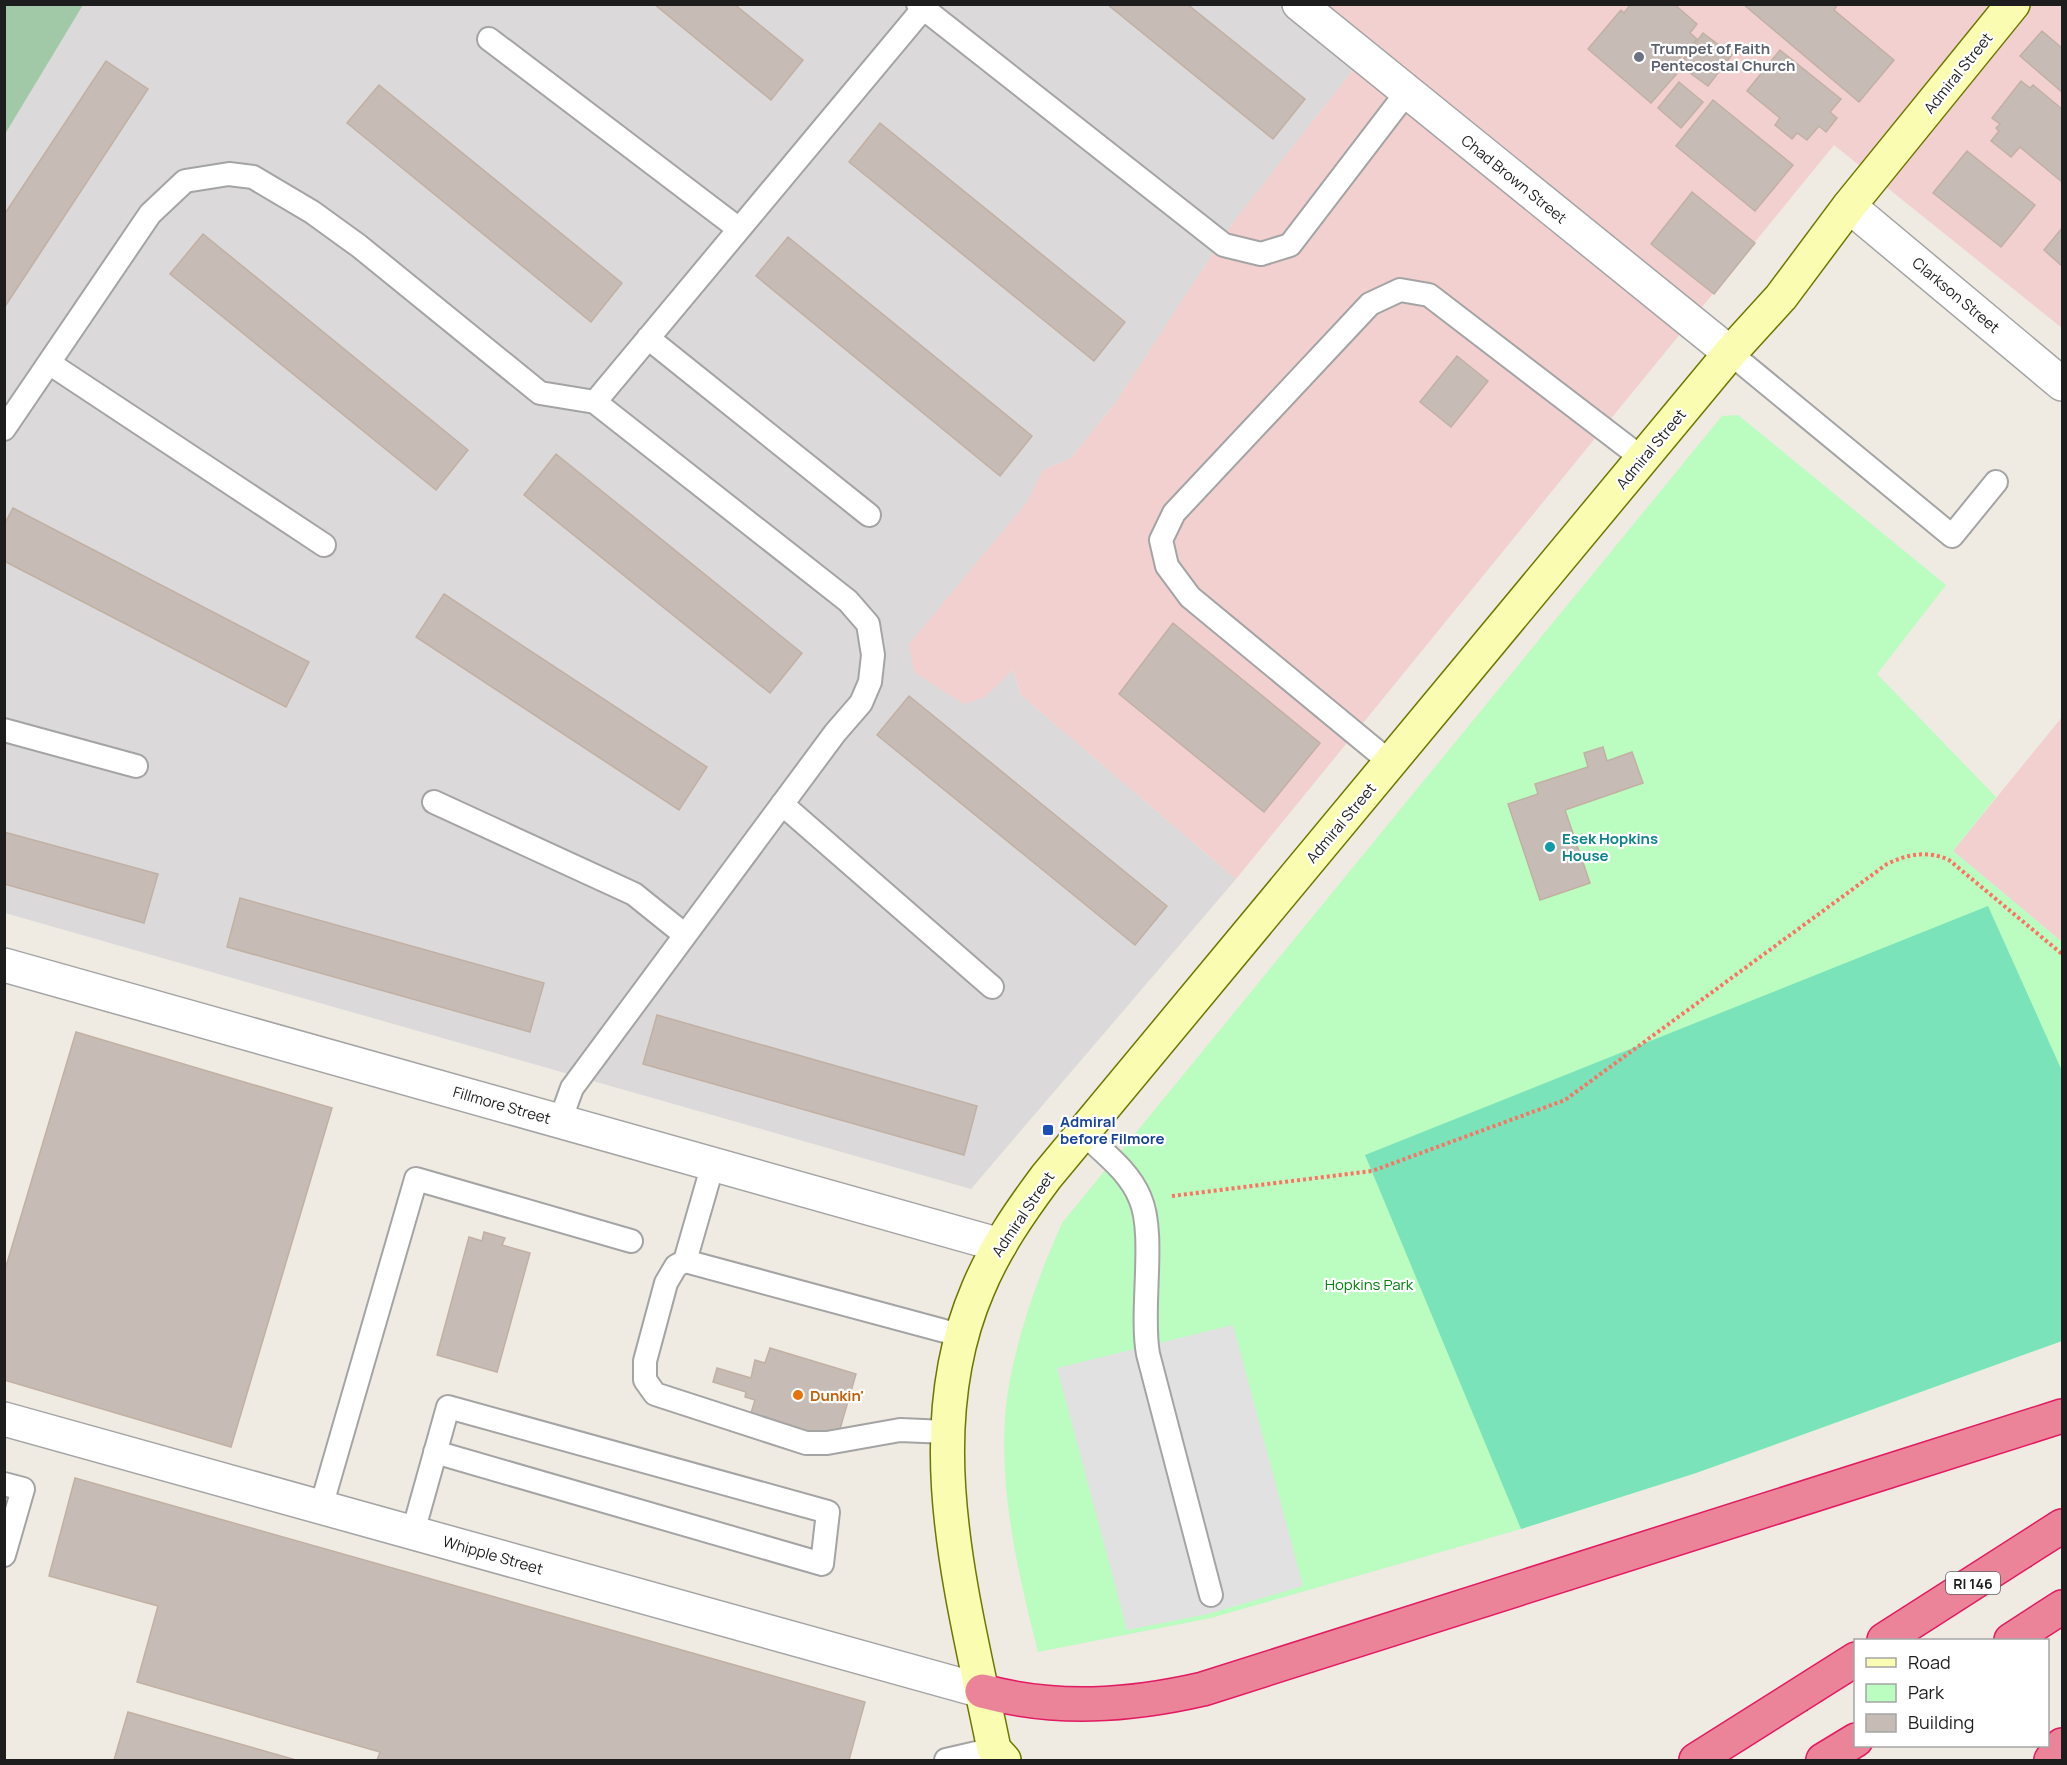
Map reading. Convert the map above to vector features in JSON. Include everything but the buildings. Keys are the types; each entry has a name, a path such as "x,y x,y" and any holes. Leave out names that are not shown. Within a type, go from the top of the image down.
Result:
{"highway":[{"path":"982,1691 1021,1700 1080,1705 1130,1702 1203,1689 2062,1416"},
{"name":"RI 146","path":"1887,1639 2062,1526"},
{"path":"2014,1639 2062,1608"},
{"path":"1696,1761 1854,1660"},
{"path":"1823,1761 1854,1741"},
{"path":"2051,1761 2062,1745"}],"main road":[{"name":"Admiral Street","path":"995,1757 954,1539 947,1432 952,1384 963,1336 977,1290 1000,1245 1030,1197 1730,353 1780,297 1850,206 2013,4"}],"street":[{"name":"Chad Brown Street","path":"1299,4 1730,353"},
{"name":"Clarkson Street","path":"1850,206 2062,384"},
{"name":"Fillmore Street","path":"4,966 1000,1245"},
{"name":"Whipple Street","path":"4,1419 982,1691"}],"lane":[{"path":"595,402 922,6 1224,245 1261,254 1290,245 1407,92"},
{"path":"489,39 739,229"},
{"path":"4,429 150,214 184,182 229,174 253,177 312,212 359,246 540,393 595,402 848,601 868,624 873,655 870,682 861,703 782,804 572,1088 560,1121"},
{"path":"1390,763 1190,597 1167,566 1161,540 1174,513 1370,304 1400,290 1429,295 1642,459"},
{"path":"648,338 869,515"},
{"path":"1730,353 1952,536 1996,482"},
{"path":"49,363 324,545"},
{"path":"4,730 136,766"},
{"path":"434,802 634,894 685,935"},
{"path":"782,804 992,987"},
{"path":"1083,1133 1124,1172 1141,1200 1146,1251 1145,1340 1211,1595"},
{"path":"685,1261 713,1164"},
{"path":"321,1507 416,1179 632,1241"},
{"path":"947,1432 900,1430 827,1443 806,1443 655,1394 645,1380 645,1361 666,1283 676,1266 685,1261 963,1336"},
{"path":"413,1532 435,1452 448,1407 828,1512 822,1564 435,1452"},
{"path":"4,1484 23,1489 4,1555"},
{"path":"946,1761 995,1757"}],"path":[{"path":"1141,1200 1372,1171 1565,1100 1887,864 1901,857 1935,854 1949,860 2062,954"}],"shaded area":[{"path":"83,5 1281,5 1350,62 1352,71 1232,224 1116,402 1071,458 1043,470 1027,502 985,697 1013,670 1021,695 1236,879 971,1189 5,913 4,134"},
{"path":"1281,5 2062,5 2062,328 1834,145 1236,879 1021,695 1013,670 985,697 964,704 914,672 909,644 1027,502 1043,470 1071,458 1116,402 1232,224 1352,71 1350,62"},
{"path":"2062,717 2062,942 1953,851"},
{"path":"1233,1325 1303,1586 1208,1614 1127,1630 1057,1368"}],"green space":[{"path":"4,5 83,5 5,134"},
{"name":"Hopkins Park","path":"1738,415 1946,585 1877,674 1996,797 1953,851 2062,942 2062,1341 1696,1473 1521,1529 1211,1618 1038,1652 1010,1523 1004,1456 1005,1424 1012,1369 1023,1326 1062,1223 1722,416"},
{"path":"1988,906 2062,1071 2062,1341 1696,1473 1521,1529 1365,1155"}],"place":[{"name":"Trumpet of Faith Pentecostal Church","path":"1639,57"},
{"name":"Esek Hopkins House","path":"1550,847"},
{"name":"Admiral before Filmore","path":"1048,1130"},
{"name":"Dunkin'","path":"798,1395"}]}
